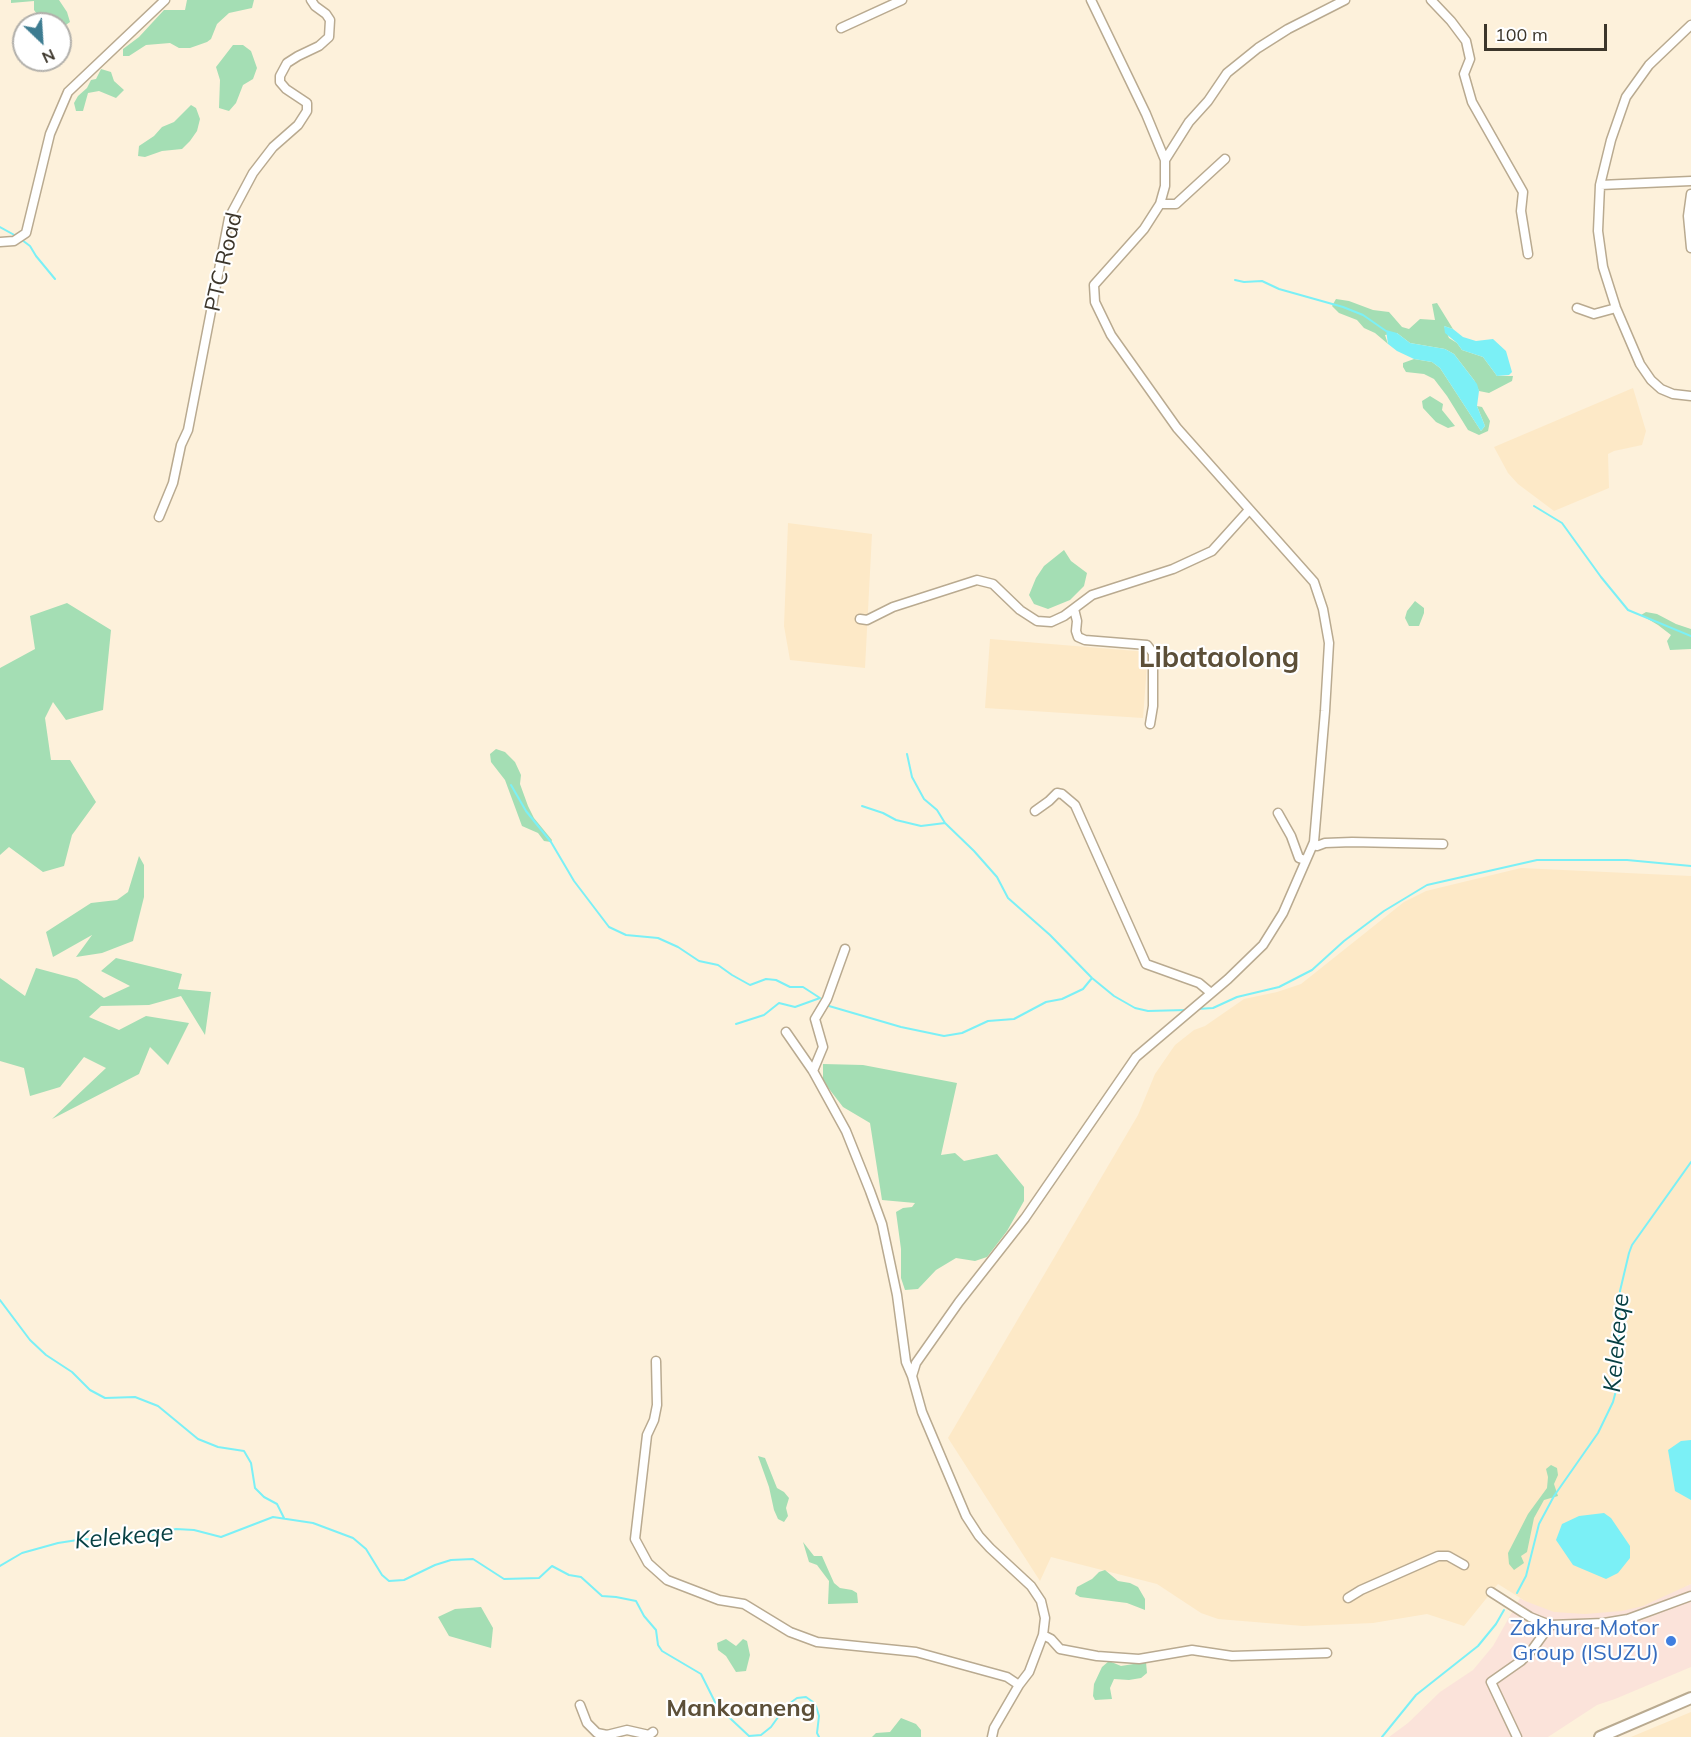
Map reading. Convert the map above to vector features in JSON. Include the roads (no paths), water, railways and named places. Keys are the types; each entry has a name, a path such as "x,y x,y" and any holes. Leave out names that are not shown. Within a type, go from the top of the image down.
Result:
{"main road":[{"path":"1600,1737 1691,1698"}],"street":[{"path":"0,242 14,241 26,233 50,134 68,92 165,0"},
{"name":"PTC Road","path":"159,517 173,483 181,445 188,430 229,218 253,173 273,147 298,124 307,111 306,103 280,82 280,76 287,63 319,46 329,37 330,20 311,0"},
{"path":"841,27 902,0"},
{"path":"912,1376 916,1362 959,1302 1025,1218 1136,1057 1263,945 1283,913 1314,842 1329,643 1323,609 1314,582 1177,428 1111,335 1095,303 1094,285 1144,229 1160,204 1165,186 1165,160 1146,114 1091,0"},
{"path":"1165,160 1189,122 1208,101 1227,73 1258,48 1288,29 1345,0"},
{"path":"1431,0 1466,41 1470,59 1464,74 1472,102 1523,192 1521,211 1527,254"},
{"path":"1691,25 1649,65 1626,98 1611,140 1600,185 1598,231 1603,267 1640,364 1651,380 1661,389 1673,394 1691,396"},
{"path":"1160,204 1176,204 1225,159"},
{"path":"1600,185 1691,181"},
{"path":"1691,194 1689,216 1691,248"},
{"path":"1577,308 1594,314 1617,308"},
{"path":"860,619 867,620 892,607 976,580 993,584 1020,610 1037,621 1052,622 1092,595 1173,569 1212,551 1249,510"},
{"path":"1074,609 1078,637 1084,640 1148,645 1153,653 1153,706 1150,724"},
{"path":"1035,811 1057,793 1062,794 1075,805 1110,889 1146,964 1199,983 1211,993"},
{"path":"1278,813 1291,836 1299,858 1305,861"},
{"path":"1314,842 1317,846 1325,843 1352,842 1443,844"},
{"path":"813,1071 822,1047 815,1019 827,999 845,949"},
{"path":"786,1032 813,1071 846,1131 882,1224 897,1295 906,1362 922,1412 966,1516 979,1536 1031,1586 1041,1601 1045,1618 1043,1635 1029,1672 993,1728 992,1737"},
{"path":"656,1361 657,1405 654,1420 646,1435 635,1539 648,1563 667,1580 719,1600 744,1604 790,1632 817,1642 916,1652 1007,1677 1019,1685"},
{"path":"1348,1598 1438,1556 1448,1556 1464,1565"},
{"path":"1491,1592 1530,1617 1550,1625 1604,1623 1628,1619 1691,1596"},
{"path":"1517,1737 1491,1682 1521,1661 1550,1625"},
{"path":"1043,1635 1051,1639 1060,1649 1097,1656 1139,1659 1192,1650 1232,1656 1327,1653"},
{"path":"580,1705 587,1723 597,1733 607,1735 627,1730 649,1735 653,1732"}],"water":[{"path":"1444,326 1453,329 1463,337 1476,341 1493,339 1506,351 1512,372 1509,375 1497,376 1483,357 1462,350 1445,333"},
{"path":"1386,330 1397,333 1410,343 1445,349 1454,354 1477,384 1479,391 1477,406 1485,426 1481,431 1440,368 1432,362 1414,359 1397,351 1388,344"},
{"path":"1691,1440 1691,1500 1675,1491 1668,1450 1681,1441"},
{"path":"1604,1513 1611,1518 1630,1546 1630,1558 1618,1573 1606,1579 1573,1565 1556,1540 1562,1524 1579,1516"}],"waterway":[{"path":"0,227 18,237"},
{"path":"22,240 30,246 55,279"},
{"path":"1235,280 1262,281 1279,289 1343,307 1363,315 1386,331"},
{"path":"1534,506 1562,523 1628,610 1691,636"},
{"path":"907,754 912,777 924,799 937,810 945,823"},
{"path":"511,785 526,811 551,842 574,881 609,927 626,935 658,938 678,947 699,961 718,965 750,985 766,979 776,980 790,987 803,987 820,998"},
{"path":"862,806 896,820 921,826 945,823 997,877 1008,898 1114,996 1135,1008 1148,1011 1186,1010"},
{"path":"1197,1009 1213,1008 1237,997 1279,987 1312,970 1344,941 1384,911 1427,885 1537,860 1627,860 1691,866"},
{"path":"829,1006 901,1027 944,1036 962,1033 988,1021 1014,1019 1046,1002 1062,999 1083,989 1092,978"},
{"path":"736,1024 764,1015 779,1003 795,1007 820,998"},
{"name":"Kelekeqe","path":"1517,1593 1526,1576 1539,1524 1554,1496 1598,1433 1613,1402 1618,1383 1620,1291 1632,1245 1691,1162"},
{"name":"Kelekeqe","path":"0,1300 30,1340 46,1355 72,1372 90,1390 105,1398 135,1397 158,1406 198,1439 218,1447 244,1451 251,1463 255,1488 264,1497 277,1504 284,1518"},
{"name":"Kelekeqe","path":"0,1566 22,1553 58,1543 84,1539 111,1540 143,1537 176,1529 194,1530 221,1537 273,1517 313,1523 353,1538 366,1549 382,1575 389,1581 404,1580 451,1560 473,1559 504,1579 539,1578 552,1566 569,1575 581,1577 602,1596 636,1601 644,1616 656,1630 658,1645 662,1651 701,1674 717,1706 749,1736 761,1735 771,1727 786,1706 797,1698 806,1697 816,1706 819,1716 817,1733 819,1737"},
{"name":"Kelekeqe","path":"1382,1737 1416,1695 1478,1646 1504,1610"}],"place":[{"name":"Zakhura Motor Group (ISUZU)","path":"1671,1641"}],"district":[{"name":"Libataolong","path":"1219,659"},
{"name":"Mankoaneng","path":"741,1709"}]}
